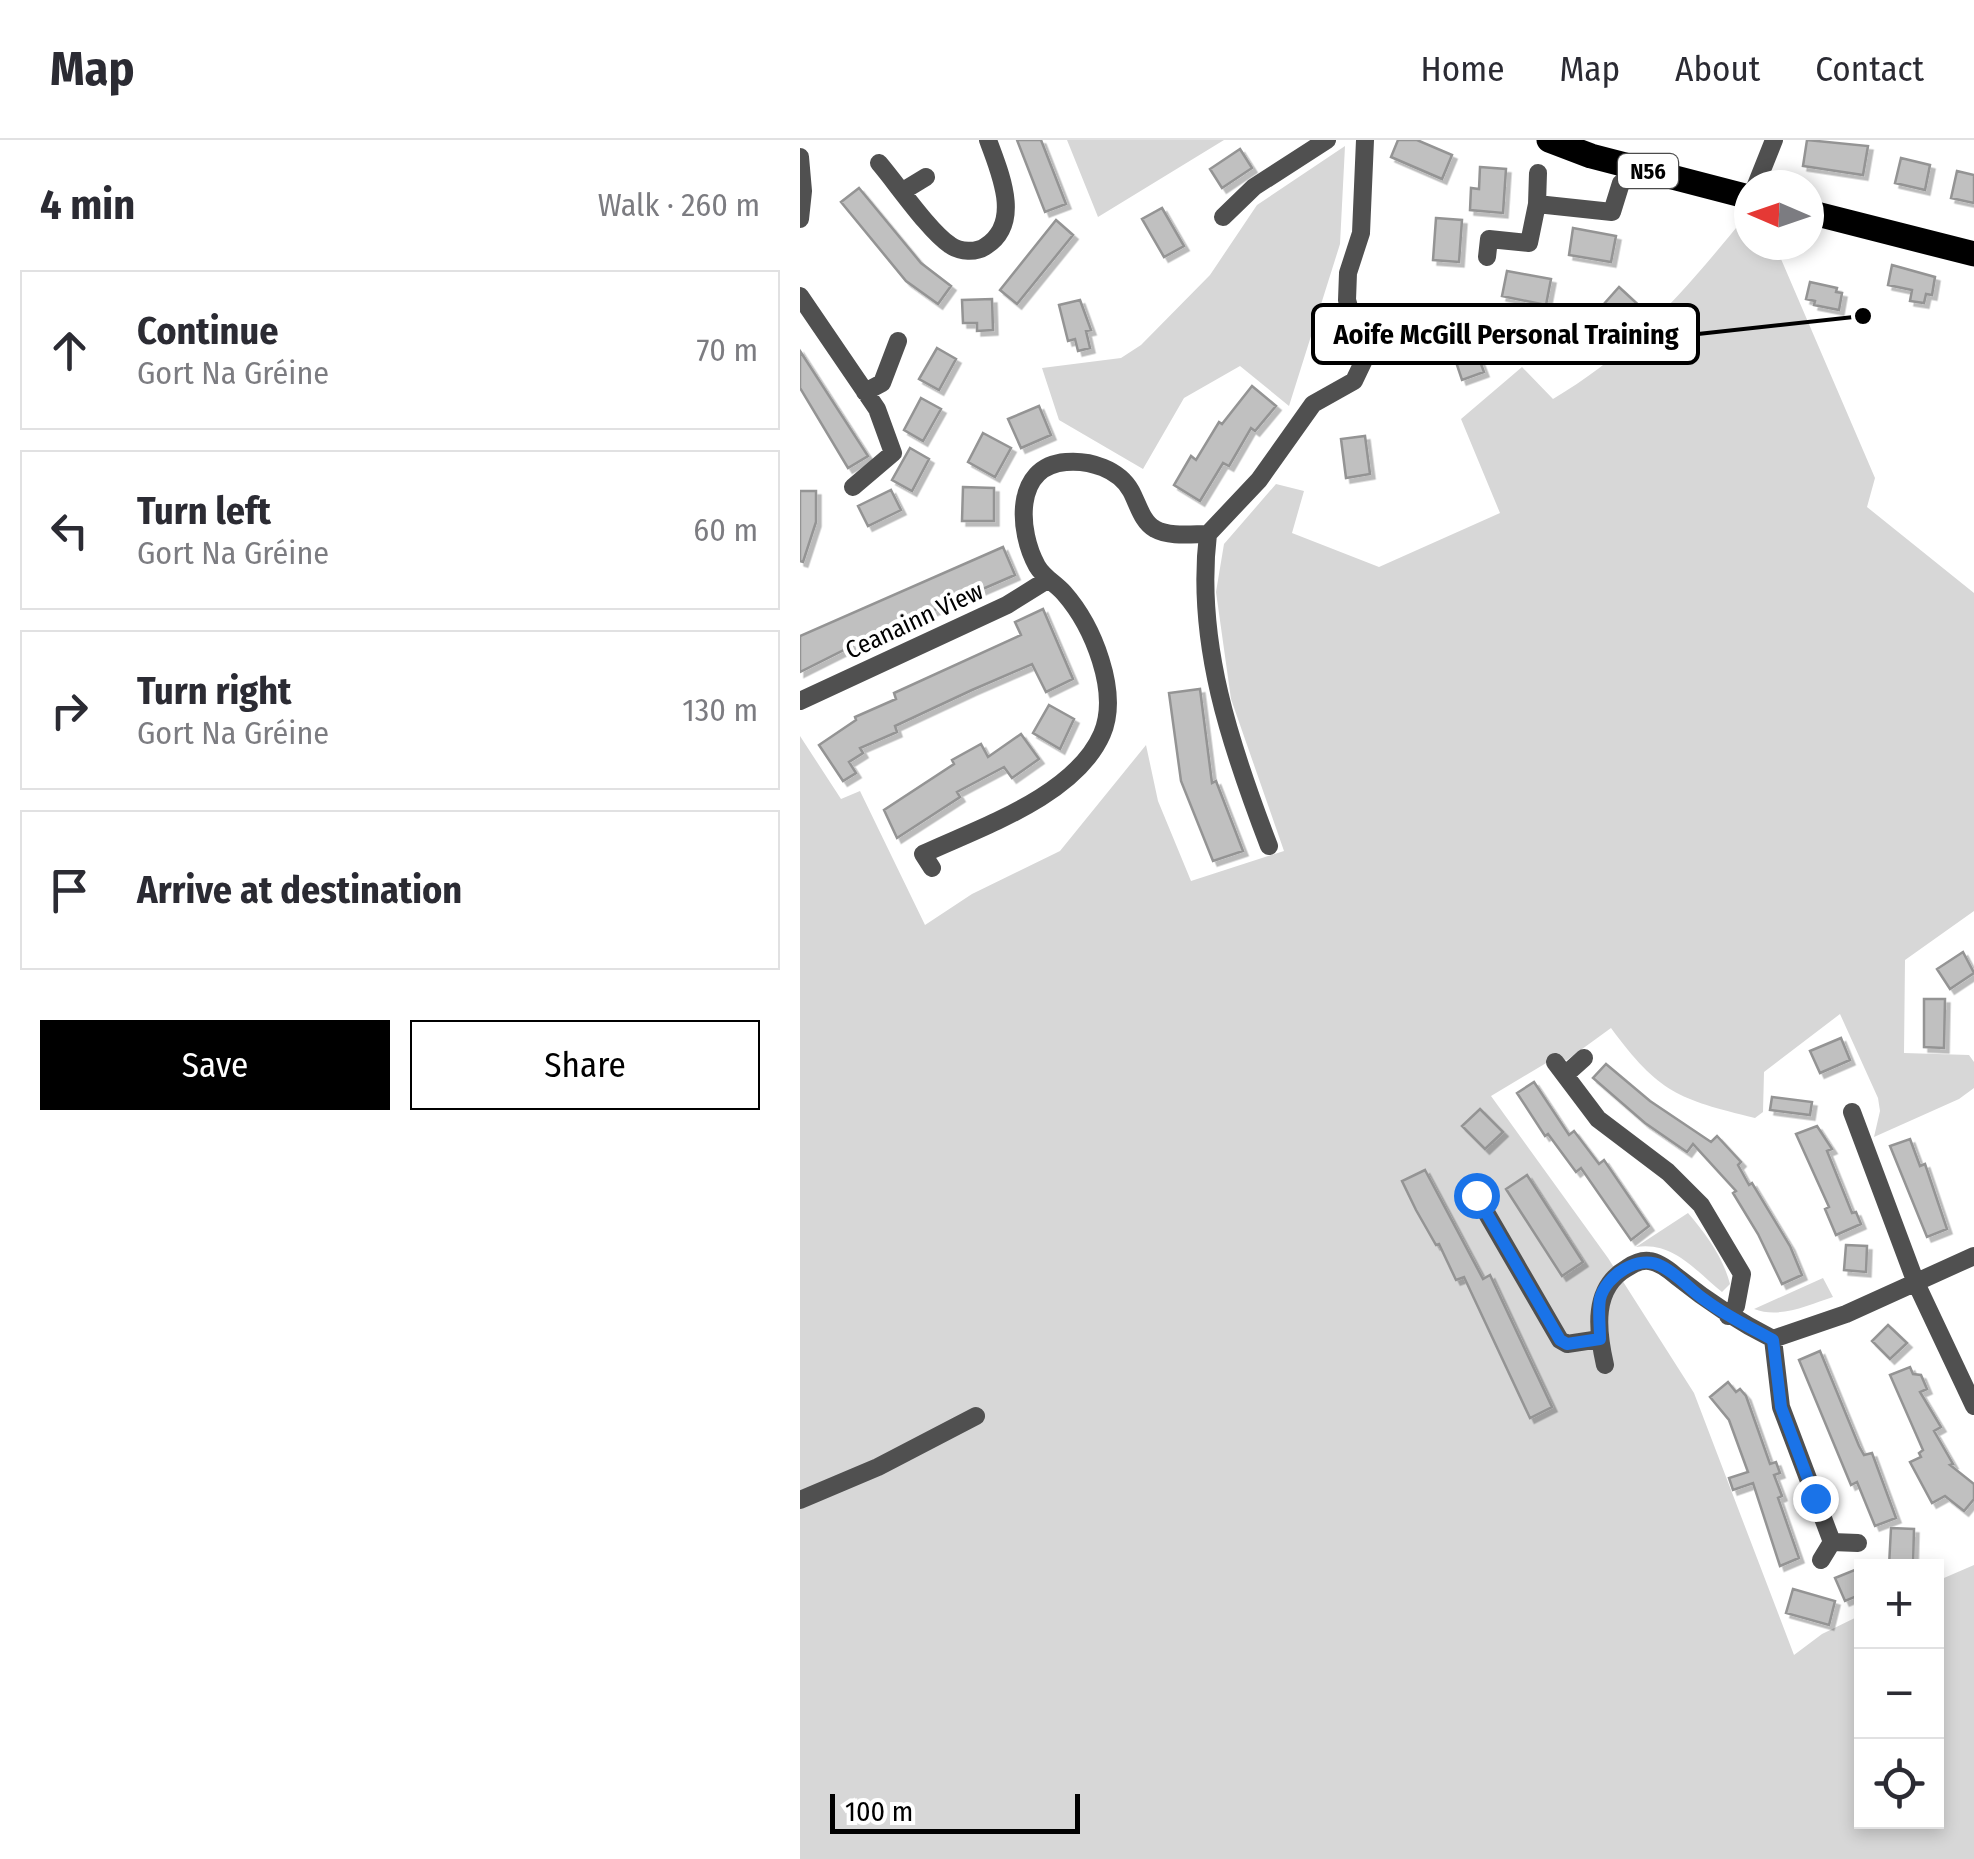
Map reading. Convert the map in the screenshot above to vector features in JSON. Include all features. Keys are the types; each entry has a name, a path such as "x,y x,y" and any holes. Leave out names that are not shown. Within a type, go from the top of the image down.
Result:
{"main road":[{"name":"N56","path":"1549,140 1641,170 1734,193"},
{"path":"1824,216 1974,254"}],"street":[{"path":"879,163 950,245 977,251 990,245 1006,218 1006,200 988,140"},
{"path":"1223,218 1254,187 1327,140"},
{"path":"1269,846 1221,708 1207,611 1208,534 1259,480 1313,404 1354,380 1364,360 1347,300 1348,273 1361,234 1365,140"},
{"path":"1762,170 1774,140"},
{"path":"800,157 800,219"},
{"path":"1537,204 1612,212 1621,183 1641,170"},
{"path":"1488,257 1489,239 1529,243 1538,174"},
{"path":"903,192 926,178"},
{"path":"800,296 877,409 893,453 853,487"},
{"path":"866,392 882,383 898,341"},
{"path":"932,868 923,854 1004,816 1070,777 1085,763 1103,732 1108,708 1107,680 1098,654 1064,593 1047,580 1031,552 1023,510 1027,489 1036,476 1050,465 1067,462 1100,466 1125,481 1150,527 1162,532 1208,534"},
{"name":"Ceanainn View","path":"800,701 1007,605 1047,580"},
{"path":"1584,1058 1560,1068 1598,1119 1666,1171 1701,1204 1742,1274 1736,1306 1728,1316"},
{"path":"1852,1112 1916,1283 1974,1406"},
{"path":"1476,1195 1560,1340 1567,1344 1600,1339"},
{"path":"1605,1365 1600,1339 1600,1297 1619,1272 1635,1263 1650,1260 1665,1267 1728,1316 1773,1340 1846,1314 1974,1256"},
{"path":"1773,1340 1781,1407 1832,1542"},
{"path":"800,1500 878,1467 976,1416"},
{"path":"1832,1542 1858,1543"},
{"path":"1821,1560 1832,1542"}],"shaded area":[{"path":"1067,140 1224,140 1098,217"},
{"path":"1345,146 1340,244 1289,406 1240,366 1184,398 1143,469 1059,420 1042,368 1121,358 1141,345 1210,275 1257,205"},
{"path":"1734,230 1734,260 1781,260 1875,478 1867,507 1974,593 1974,911 1905,960 1904,1053 1969,1055 1974,1062 1974,1088 1959,1099 1874,1137 1880,1111 1878,1098 1840,1014 1764,1072 1763,1112 1755,1118 1707,1105 1672,1090 1643,1067 1611,1028 1567,1060 1553,1059 1491,1096 1608,1258 1694,1393 1794,1655 1822,1634 1854,1618 1854,1829 1944,1829 1944,1578 1974,1565 1974,1859 800,1859 800,736 841,799 860,791 925,925 972,894 1060,851 1146,745 1158,801 1191,881 1284,851 1231,699 1216,592 1224,544 1276,484 1304,491 1292,533 1379,567 1500,513 1461,419 1522,367 1553,399 1582,381 1634,339"},
{"path":"1688,1213 1723,1264 1730,1284 1722,1292 1673,1253 1649,1246 1636,1247"},
{"path":"1823,1278 1833,1297 1784,1312 1754,1309"}],"building":[{"path":"1017,140 1041,140 1066,204 1045,212"},
{"path":"1398,140 1417,140 1452,155 1442,179 1391,157"},
{"path":"1807,140 1868,146 1863,175 1803,166"},
{"path":"1240,149 1252,168 1222,188 1210,169"},
{"path":"1901,158 1930,165 1925,190 1895,183"},
{"path":"1480,167 1506,169 1503,213 1470,210 1471,188 1479,189"},
{"path":"1957,171 1974,175 1974,203 1951,198"},
{"path":"859,188 921,263 951,286 938,304 906,281 841,202"},
{"path":"1162,208 1184,246 1164,257 1142,219"},
{"path":"1436,218 1462,220 1459,262 1433,260"},
{"path":"1056,220 1073,235 1017,304 1000,290"},
{"path":"1573,228 1616,236 1611,262 1569,255"},
{"path":"1892,265 1935,277 1932,295 1926,294 1924,303 1910,301 1912,290 1888,285"},
{"path":"1507,271 1551,279 1546,305 1502,296"},
{"path":"1810,282 1837,288 1836,292 1842,293 1839,310 1814,305 1815,301 1806,299"},
{"path":"1619,287 1645,311 1628,330 1614,317 1600,333 1588,322"},
{"path":"992,299 993,330 977,331 977,323 963,323 962,300"},
{"path":"1080,300 1091,330 1086,331 1090,348 1078,351 1075,339 1068,341 1059,305"},
{"path":"1470,335 1484,372 1462,380 1451,342"},
{"path":"937,348 956,359 939,390 919,379"},
{"path":"800,351 868,456 848,468 800,388"},
{"path":"1252,386 1276,406 1255,431 1251,428 1229,466 1223,463 1200,501 1174,485 1191,456 1196,460 1219,422 1222,424"},
{"path":"921,398 941,409 923,441 904,430"},
{"path":"1039,406 1051,435 1021,448 1008,419"},
{"path":"983,433 1011,448 995,477 968,462"},
{"path":"1365,436 1370,474 1346,478 1341,439"},
{"path":"910,448 929,459 912,491 892,480"},
{"path":"963,487 994,488 994,521 962,521"},
{"path":"891,490 901,510 868,526 858,506"},
{"path":"800,491 816,491 816,522 803,562 800,561"},
{"path":"1003,547 1015,575 800,672 800,636"},
{"path":"1043,609 1073,679 1046,692 1032,664 972,690 895,726 897,732 860,748 863,753 849,762 856,773 843,781 819,745 855,717 896,699 894,693 1021,635 1015,622"},
{"path":"1200,689 1212,783 1216,781 1243,851 1213,861 1181,781 1169,693"},
{"path":"1049,705 1074,719 1060,749 1033,733"},
{"path":"1021,734 1039,759 1012,778 1004,767 957,792 960,797 897,838 884,810 954,764 952,760 981,744 988,757"},
{"path":"1963,952 1974,973 1950,989 1937,969"},
{"path":"1924,999 1945,999 1944,1048 1924,1047"},
{"path":"1841,1038 1850,1060 1820,1073 1810,1051"},
{"path":"1606,1064 1650,1101 1711,1142 1717,1136 1741,1162 1738,1165 1790,1246 1802,1275 1782,1284 1733,1193 1736,1191 1693,1144 1687,1152 1645,1123 1593,1078"},
{"path":"1534,1082 1569,1135 1574,1131 1599,1164 1604,1160 1649,1226 1631,1240 1581,1168 1576,1172 1548,1134 1545,1136 1517,1093"},
{"path":"1772,1097 1812,1102 1810,1115 1770,1110"},
{"path":"1480,1109 1503,1132 1485,1149 1462,1126"},
{"path":"1817,1126 1832,1149 1827,1151 1852,1213 1856,1212 1861,1224 1836,1235 1825,1209 1829,1207 1796,1134"},
{"path":"1910,1139 1920,1166 1925,1164 1947,1229 1927,1237 1890,1146"},
{"path":"1425,1170 1483,1279 1490,1275 1552,1407 1530,1418 1464,1277 1456,1280 1402,1181"},
{"path":"1527,1175 1583,1262 1562,1276 1506,1189"},
{"path":"1846,1245 1867,1246 1866,1272 1844,1270"},
{"path":"1888,1325 1907,1343 1890,1359 1872,1341"},
{"path":"1820,1351 1859,1446 1864,1455 1872,1453 1896,1518 1875,1526 1857,1482 1851,1485 1799,1360"},
{"path":"1910,1367 1913,1374 1921,1375 1927,1389 1920,1392 1941,1427 1934,1431 1953,1464 1950,1465 1974,1484 1974,1499 1964,1511 1945,1496 1932,1503 1910,1462 1921,1457 1919,1453 1923,1450 1890,1375"},
{"path":"1728,1382 1746,1396 1770,1464 1776,1462 1780,1473 1774,1475 1782,1496 1778,1498 1799,1558 1780,1566 1753,1483 1733,1490 1729,1478 1748,1472 1729,1420 1710,1397"},
{"path":"1891,1528 1914,1529 1913,1559 1889,1559"},
{"path":"1854,1570 1854,1597 1845,1601 1835,1578"},
{"path":"1793,1589 1835,1601 1829,1625 1786,1613"}],"place":[{"name":"Aoife McGill Personal Training","path":"1863,316"}],"route":[{"path":"1476,1195 1560,1340 1567,1344 1600,1339 1600,1297 1619,1272 1650,1260 1665,1267 1700,1298 1773,1340 1781,1407 1815,1498"}]}
